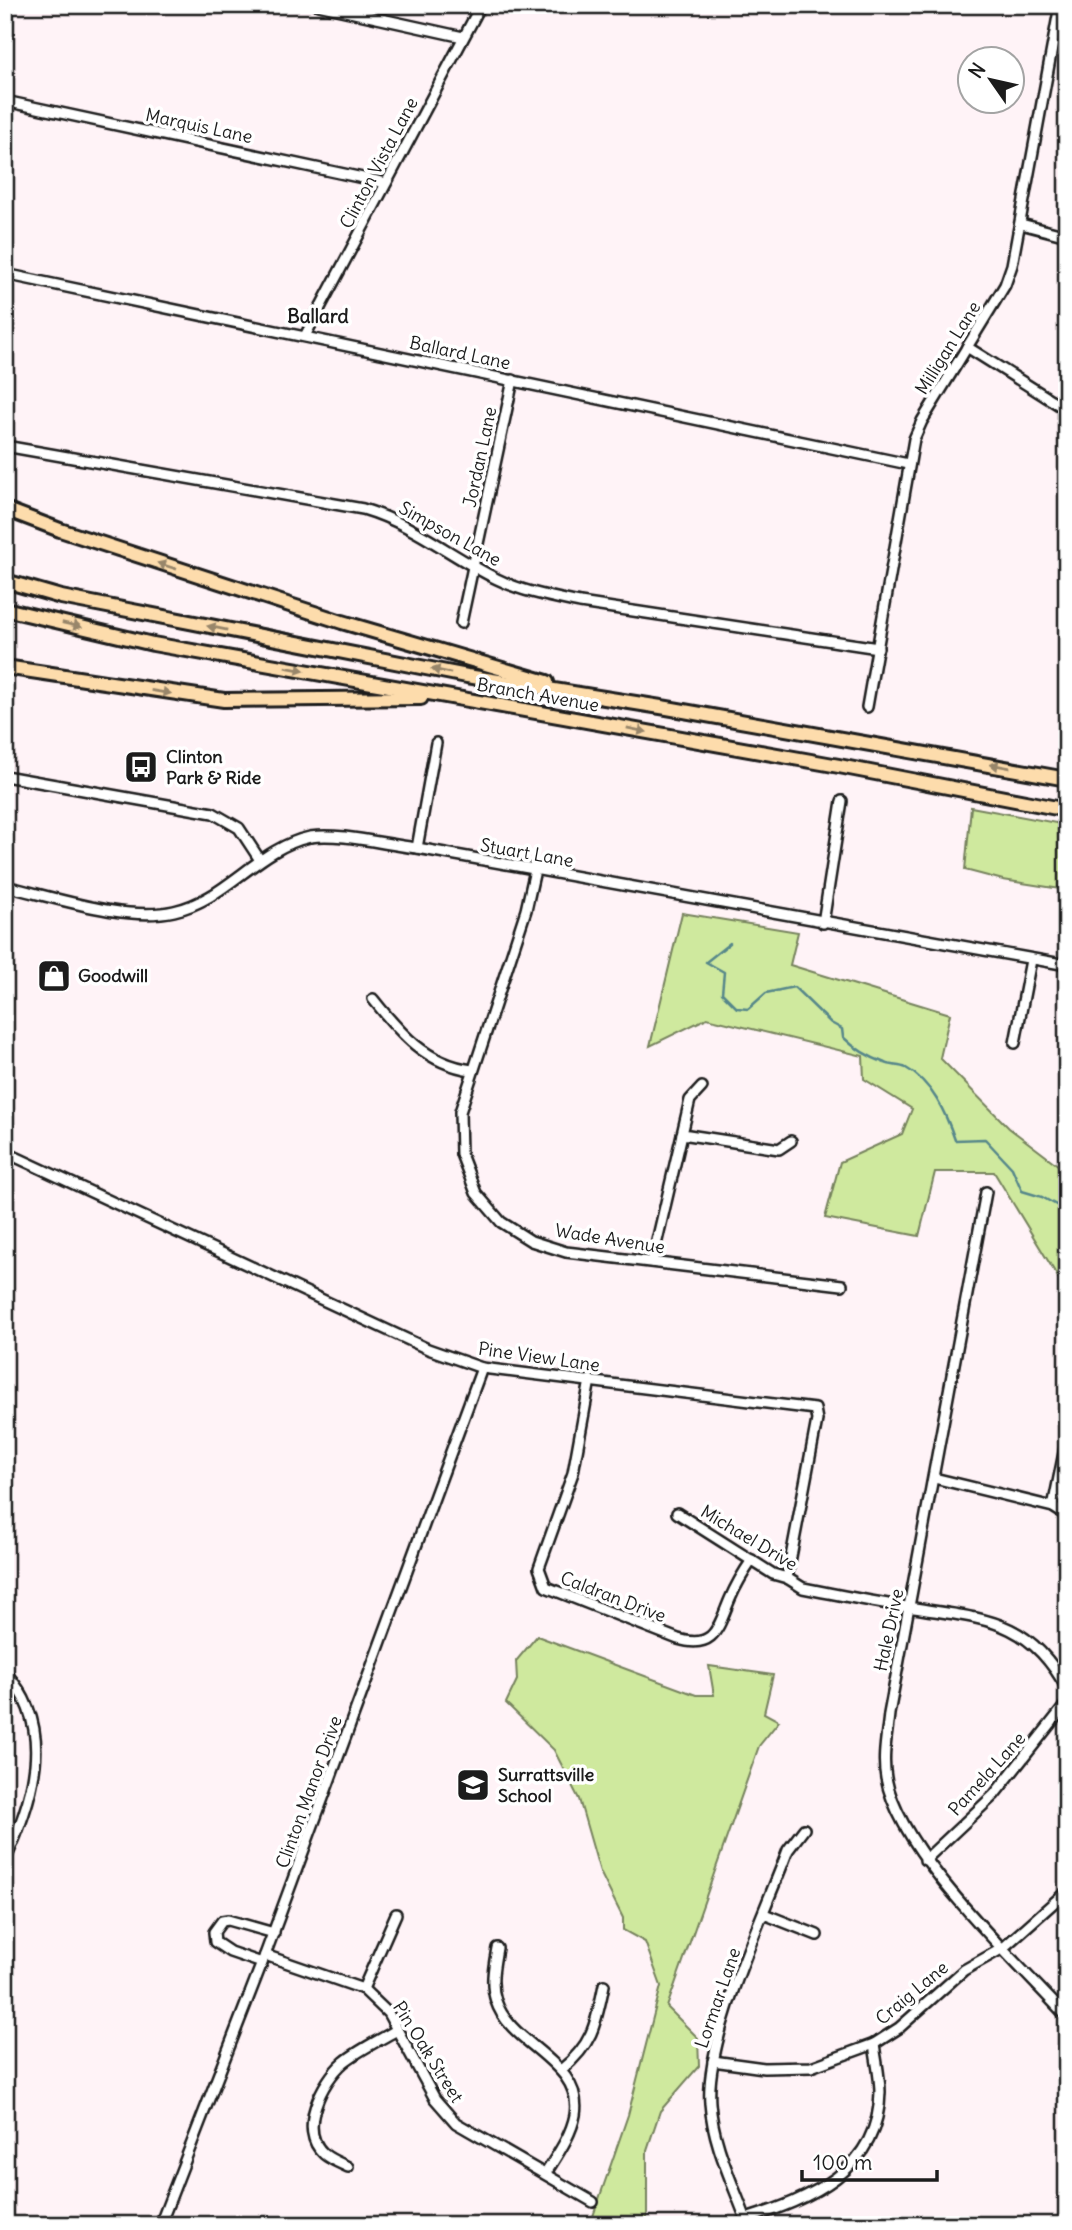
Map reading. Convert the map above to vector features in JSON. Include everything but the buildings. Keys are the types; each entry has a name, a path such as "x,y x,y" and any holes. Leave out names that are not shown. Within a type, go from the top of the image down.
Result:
{"highway":[{"path":"5,509 342,622 502,671 629,702"},
{"path":"5,519 43,523"},
{"name":"Branch Avenue","path":"5,581 61,597 416,667 1067,779"},
{"name":"Branch Avenue","path":"5,609 153,644 828,764 1067,810"},
{"path":"7,667 224,700 288,702 410,697 498,706"}],"street":[{"path":"318,5 463,37"},
{"name":"Clinton Vista Lane","path":"305,336 481,5"},
{"path":"1045,5 1062,8"},
{"name":"Milligan Lane","path":"867,707 908,464 922,421 1004,285 1021,224 1062,8"},
{"name":"Marquis Lane","path":"5,101 386,183"},
{"path":"1021,224 1067,236"},
{"name":"Ballard Lane","path":"5,274 908,464"},
{"path":"967,347 1067,410"},
{"name":"Jordan Lane","path":"461,623 513,380"},
{"name":"Simpson Lane","path":"5,446 363,509 399,520 510,585 580,603 878,648"},
{"path":"416,848 436,743"},
{"path":"5,776 213,813 239,828 260,860"},
{"path":"823,923 842,801"},
{"name":"Stuart Lane","path":"5,886 123,911 160,913 197,904 260,860 296,842 321,836 416,848 1067,965"},
{"name":"Wade Avenue","path":"535,870 526,911 460,1112 461,1154 477,1193 501,1222 531,1241 566,1252 842,1285"},
{"path":"1015,1043 1031,960"},
{"path":"373,999 404,1037 427,1055 456,1068 472,1070"},
{"path":"652,1262 690,1100 702,1087"},
{"path":"682,1134 779,1149 791,1141"},
{"name":"Pine View Lane","path":"5,1152 428,1349 482,1368 799,1406 817,1411 787,1578"},
{"name":"Hale Drive","path":"986,1192 911,1608 889,1714 884,1762 886,1779 900,1817 925,1860 1067,2017"},
{"name":"Clinton Manor Drive","path":"160,2225 274,1933 482,1368"},
{"name":"Caldran Drive","path":"590,1380 573,1473 539,1568 546,1587 678,1639 699,1642 716,1633 736,1585 752,1560"},
{"path":"1053,1507 1067,1438"},
{"path":"934,1478 1053,1507 1067,1517"},
{"name":"Michael Drive","path":"677,1513 773,1574 787,1578 803,1588 1002,1624 1039,1651 1067,1689"},
{"path":"5,1672 26,1704 37,1749 29,1803 5,1861"},
{"name":"Pamela Lane","path":"925,1860 1005,1783 1067,1703"},
{"name":"Lormar Lane","path":"747,2222 714,2132 709,2102 713,2061 728,2008 788,1850 804,1829"},
{"name":"Craig Lane","path":"713,2061 764,2068 811,2067 874,2044 907,2021 964,1970 1003,1948 1067,1891"},
{"path":"363,1989 396,1914"},
{"path":"764,1914 817,1935"},
{"name":"Pin Oak Street","path":"274,1933 228,1920 222,1921 214,1932 215,1942 224,1950 264,1959 363,1989 388,2013 395,2031 435,2099 456,2123 593,2202"},
{"path":"497,1948 493,1984 504,2019 562,2069 573,2096 575,2113 570,2131 546,2173"},
{"path":"562,2069 586,2047 593,2033 604,1985"},
{"path":"348,2167 328,2157 319,2148 313,2124 317,2100 342,2064 395,2031"},
{"path":"747,2222 797,2203 829,2186 855,2161 872,2131 880,2093 874,2044"}],"green space":[{"path":"971,807 1067,825 1067,890 1003,880 965,870"},
{"path":"682,913 798,932 790,965 950,1014 940,1058 1009,1128 1067,1172 1067,1292 994,1172 935,1172 919,1236 825,1218 840,1162 902,1134 912,1109 864,1079 863,1056 707,1018 650,1046"},
{"path":"537,1636 696,1695 714,1695 709,1666 773,1675 764,1713 779,1721 759,1746 667,2007 698,2038 699,2066 660,2111 647,2150 645,2225 590,2225 628,2115 661,1986 645,1942 623,1930 623,1918 600,1872 579,1799 554,1750 506,1703 517,1680 516,1661"}],"waterway":[{"path":"730,943 706,962 724,972 722,993 737,1008 748,1009 766,993 794,987 831,1023 842,1029 843,1037 857,1049 915,1074 931,1090 955,1140 985,1139 1012,1168 1022,1191 1042,1197 1067,1211"}],"place":[{"name":"Clinton Park & Ride","path":"141,767"},
{"name":"Goodwill","path":"54,976"},
{"name":"Surrattsville School","path":"473,1785"}],"district":[{"name":"Ballard","path":"318,316"}]}
